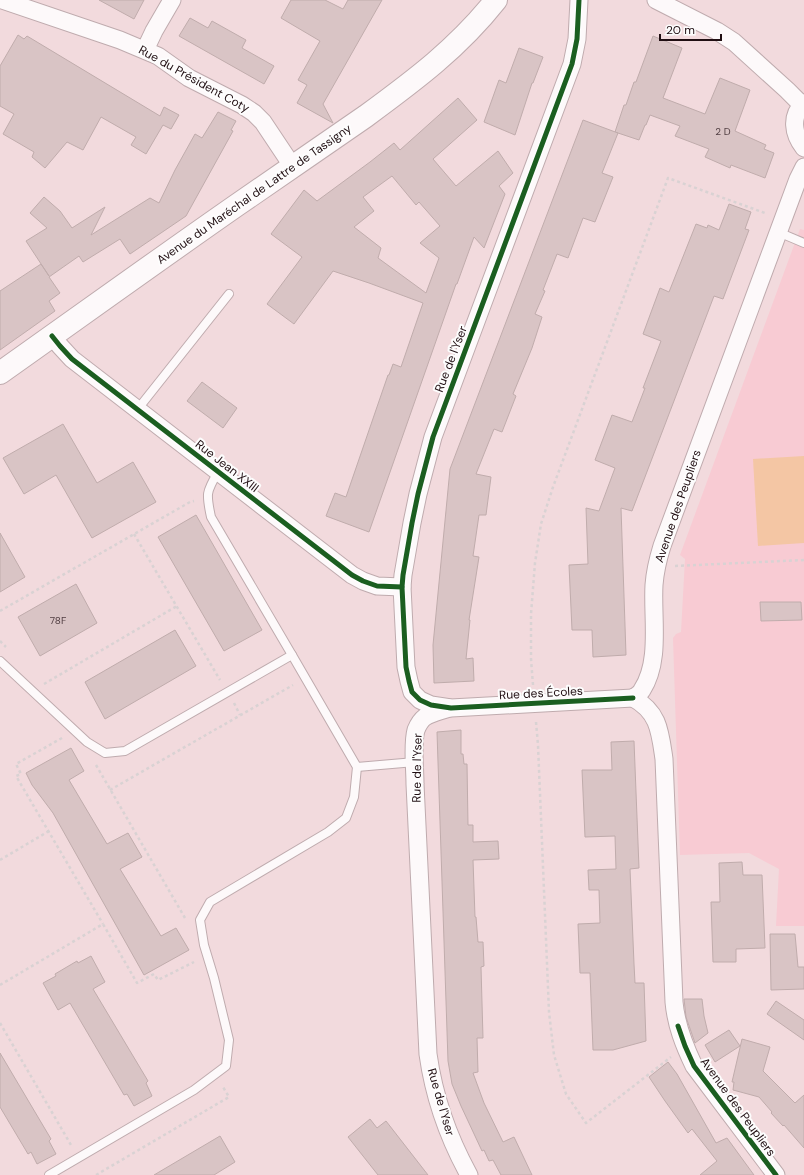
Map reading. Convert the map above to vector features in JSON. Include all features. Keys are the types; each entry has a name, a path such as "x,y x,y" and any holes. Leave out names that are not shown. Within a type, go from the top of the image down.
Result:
{"main road":[{"name":"Avenue du Maréchal de Lattre de Tassigny","path":"0,373 400,91 438,61 470,30 496,0"}],"street":[{"name":"Rue du Président Coty","path":"2,0 93,31 158,56 189,78 242,105 254,113 263,122 293,167"},
{"path":"145,50 172,0"},
{"name":"Rue de l'Yser","path":"451,708 430,705 420,700 412,692 406,671 402,587 412,523 419,487 432,437 572,64 577,39 579,0"},
{"path":"656,0 717,31 734,42 803,104 797,113 794,122 798,141 804,148"},
{"name":"Avenue des Peupliers","path":"776,1175 694,1066 678,1026 674,1002 664,759 662,743 659,730 652,714 647,707 633,698 641,692 652,666 654,647 654,584 656,567 662,546 780,226 804,167"},
{"name":"Rue Jean XXIII","path":"52,336 72,359 352,575 377,586 402,587"},
{"name":"Rue des Écoles","path":"451,708 633,698"},
{"name":"Rue de l'Yser","path":"451,708 426,717 419,723 416,729 415,762 428,1054 433,1086 439,1106 452,1140 469,1175"}],"lane":[{"path":"780,226 804,243"},
{"path":"137,410 228,294"},
{"path":"49,1175 194,1090 226,1066 229,1040 204,945 200,920 210,902 328,832 346,818 354,797 357,767 211,517 207,498 210,484 218,472"},
{"path":"0,661 87,742 104,753 125,751 292,655"},
{"path":"357,767 415,762"}],"path":[{"path":"685,1046 586,1123 566,1094 554,1055 549,1012 538,745 531,659 531,614 535,562 541,524 553,486 668,178 780,226"},
{"path":"0,611 190,502 207,498"},
{"path":"134,534 240,715"},
{"path":"656,567 804,560"},
{"path":"39,678 44,684 177,606"},
{"path":"0,641 11,652"},
{"path":"110,790 305,678"},
{"path":"75,731 16,764 21,774 16,776 137,982 154,974 158,980 208,956"},
{"path":"95,764 187,921"},
{"path":"0,860 49,831"},
{"path":"0,984 103,924"},
{"path":"0,1023 78,1158"},
{"path":"96,1175 229,1097 215,1074"}],"shaded area":[{"path":"800,229 804,230 804,926 776,926 779,869 749,853 680,855 673,638 676,634 681,632 685,559 680,555"},
{"path":"804,456 804,543 758,546 753,459"}],"building":[{"path":"99,0 144,0 134,19"},
{"path":"291,0 325,0 343,9 348,0 382,0 323,104 333,123 297,103 307,85 298,80 320,41 281,18"},
{"path":"190,18 208,28 212,21 246,40 242,48 274,66 264,84 179,36"},
{"path":"18,35 24,39 27,36 160,116 164,107 179,115 171,129 163,125 146,154 131,145 136,137 101,117 83,150 67,142 45,168 32,157 34,152 3,134 14,114 0,106 0,66"},
{"path":"653,36 682,48 663,98 705,114 720,78 750,90 735,131 766,145 764,149 774,153 765,178 731,165 730,168 705,157 709,149 675,136 680,126 650,115 639,140 615,132 624,105 626,105 634,82 636,82"},
{"path":"519,48 543,57 532,83 515,135 484,122 499,80 506,83"},
{"path":"458,98 477,120 433,159 456,186 498,151 513,173 499,186 505,194 484,248 474,237 369,532 326,516 335,493 346,497 388,375 393,364 401,367 423,303 333,271 294,324 267,304 302,257 271,234 304,190 317,201 394,143 400,150","holes":["392,176 416,205 419,202 440,226 420,243 439,258 426,293 378,258 381,248 354,227 374,211 363,197"]},
{"path":"218,112 236,121 231,130 233,131 186,216 130,254 120,239 83,262 79,256 49,277 60,293 49,301 55,311 0,350 0,291 41,264 49,276 26,241 47,228 30,213 44,197 60,211 72,228 105,207 91,235 150,198 159,203 195,134 202,138"},
{"path":"583,120 618,133 602,173 613,177 595,222 583,218 568,258 557,254 543,290 545,291 535,314 542,317 532,348 513,394 516,396 502,432 494,429 476,474 491,477 486,515 479,515 473,556 479,557 469,620 466,659 473,658 474,681 434,683 433,645 450,469"},
{"path":"729,204 751,212 745,229 749,230 723,299 714,296 632,511 621,508 626,655 593,657 592,630 572,630 569,565 588,564 586,508 599,511 615,468 595,460 612,415 632,422 645,388 643,388 661,341 643,334 660,288 669,292 696,224 707,228 708,225 719,230"},
{"path":"202,382 237,408 223,428 187,401"},
{"path":"63,424 97,483 133,462 156,502 92,538 56,475 24,494 3,458"},
{"path":"196,515 262,630 224,651 158,537"},
{"path":"0,533 25,577 0,592"},
{"path":"76,584 97,623 40,656 18,617"},
{"path":"760,602 801,602 802,620 761,621"},
{"path":"175,630 196,666 105,719 85,682"},
{"path":"461,730 461,754 463,754 464,764 467,764 468,825 473,825 473,842 498,841 499,859 473,860 475,917 478,942 483,942 484,966 481,967 483,1038 477,1038 478,1072 473,1073 484,1103 503,1142 514,1137 532,1175 501,1175 493,1160 489,1161 484,1150 482,1151 461,1106 452,1084 448,1061 437,732"},
{"path":"634,741 639,868 630,869 635,983 644,983 646,1041 613,1050 593,1050 590,973 580,973 578,924 600,923 599,890 589,890 588,870 616,869 615,836 585,837 582,770 612,770 611,742"},
{"path":"71,748 84,771 69,780 107,844 128,833 142,857 120,869 161,936 176,928 189,950 144,975 53,813 32,785 26,773"},
{"path":"742,862 743,875 762,875 765,948 736,949 736,962 713,962 711,902 720,902 719,863"},
{"path":"770,934 795,934 798,967 804,967 804,989 771,990"},
{"path":"91,956 105,982 93,989 148,1081 146,1083 152,1096 134,1106 127,1094 124,1095 70,1003 58,1010 43,983 77,961 78,963"},
{"path":"684,999 702,999 708,1033 695,1043 686,1017"},
{"path":"776,1001 804,1020 804,1040 767,1014"},
{"path":"729,1030 740,1046 715,1062 705,1045"},
{"path":"742,1039 770,1047 763,1071 795,1103 804,1095 804,1148 784,1125 783,1126 771,1113 772,1112 759,1097 733,1090 734,1082 732,1082"},
{"path":"0,1053 51,1139 49,1141 56,1154 37,1164 31,1152 28,1154 0,1107"},
{"path":"668,1062 677,1074 716,1143 727,1138 754,1175 700,1175 717,1161 692,1129 688,1133 649,1077"},
{"path":"370,1119 377,1128 386,1121 428,1175 378,1175 348,1137"},
{"path":"220,1136 235,1162 214,1175 154,1175"}],"cycle path":[{"path":"579,0 577,39 572,64 433,437 418,494 402,587 406,667 412,692 420,700 431,705 451,708 633,698"},
{"path":"52,336 72,359 352,575 377,586 402,587"},
{"path":"678,1026 694,1066 776,1175"}]}
